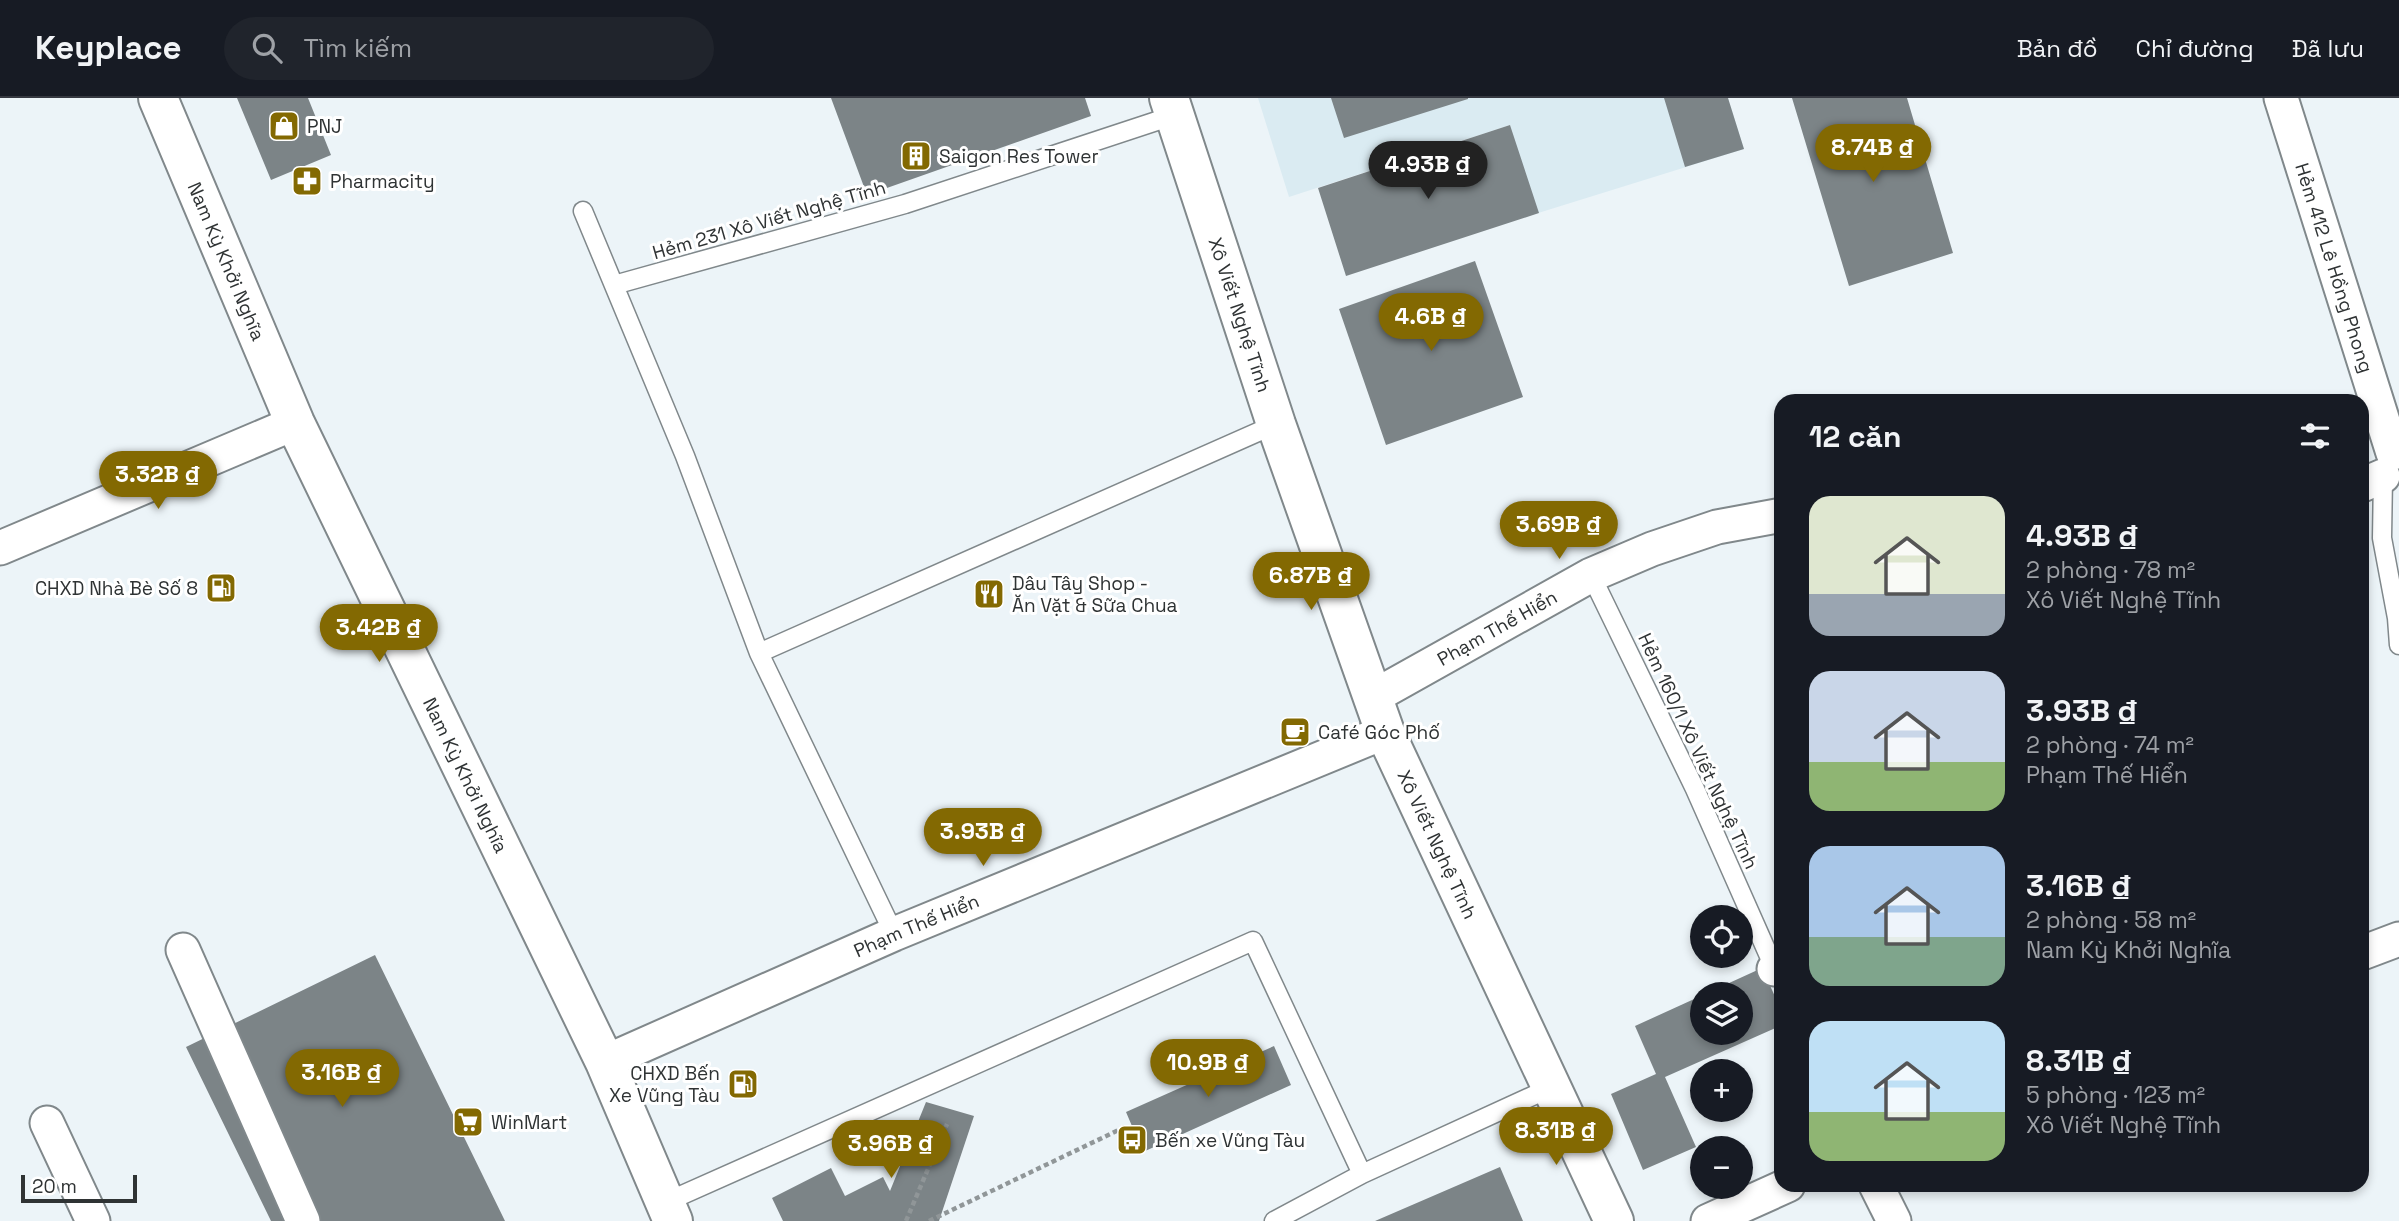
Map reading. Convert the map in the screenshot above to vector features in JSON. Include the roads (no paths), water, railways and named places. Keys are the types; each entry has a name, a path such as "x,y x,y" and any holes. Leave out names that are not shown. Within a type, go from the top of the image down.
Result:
{"street":[{"name":"Nam Kỳ Khởi Nghĩa","path":"158,98 295,423 605,1062 668,1212"},
{"name":"Hẻm 412 Lê Hồng Phong","path":"2281,98 2360,394"},
{"name":"Xô Viết Nghệ Tĩnh","path":"1172,106 1276,424 1379,714 1614,1221"},
{"path":"0,548 295,423"},
{"name":"Hẻm 412 Lê Hồng Phong","path":"2369,430 2380,471"},
{"name":"Phạm Thế Hiển","path":"605,1062 1379,714 1591,575 1652,548 1717,527 1774,516"},
{"path":"2369,950 2399,939"},
{"path":"183,950 303,1221"},
{"path":"47,1123 93,1221"},
{"path":"1708,1221 1774,1191"},
{"path":"1880,1192 1894,1221"}],"lane":[{"name":"Hẻm 231 Xô Viết Nghệ Tĩnh","path":"614,285 905,204 1172,106"},
{"path":"583,211 685,456 759,653 894,934"},
{"path":"759,653 1276,424"},
{"path":"2380,471 2382,538 2398,618 2399,645"},
{"name":"Hẻm 160/1 Xô Viết Nghệ Tĩnh","path":"1591,575 1695,789 1774,962"},
{"path":"668,1212 1253,942 1362,1174"},
{"path":"1274,1221 1362,1174 1552,1087"}],"place":[{"name":"PNJ","path":"284,126"},
{"name":"Saigon Res Tower","path":"916,156"},
{"name":"Pharmacity","path":"307,181"},
{"name":"CHXD Nhà Bè Số 8","path":"221,588"},
{"name":"Dâu Tây Shop - Ăn Vặt & Sữa Chua","path":"989,594"},
{"name":"Café Góc Phố","path":"1295,732"},
{"name":"CHXD Bến Xe Vũng Tàu","path":"743,1084"},
{"name":"WinMart","path":"468,1122"},
{"name":"Bến xe Vũng Tàu","path":"1132,1140"}]}
